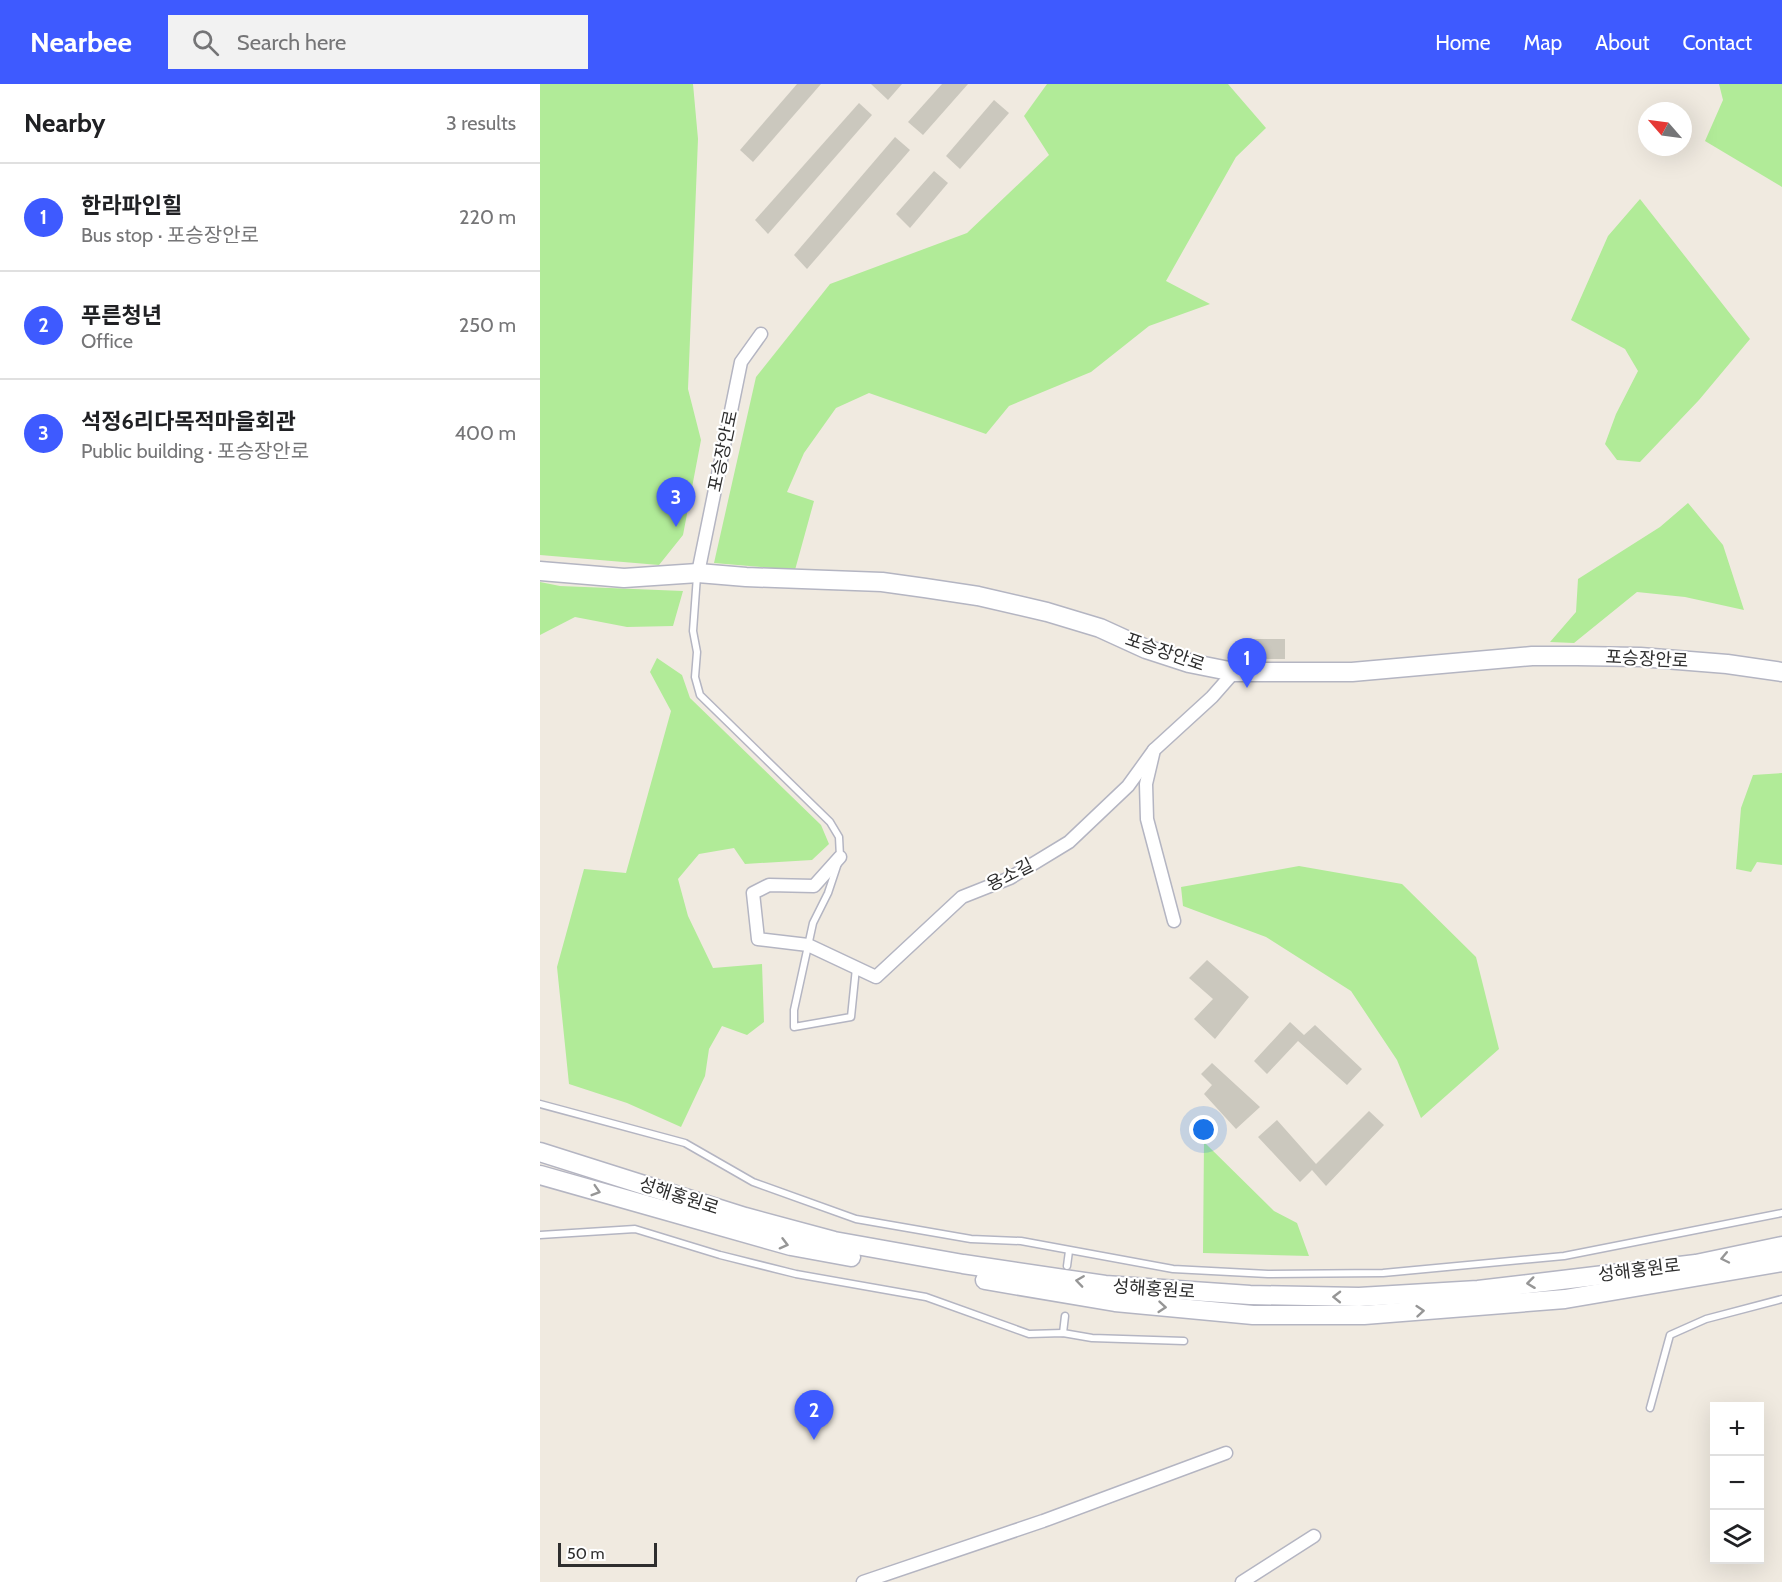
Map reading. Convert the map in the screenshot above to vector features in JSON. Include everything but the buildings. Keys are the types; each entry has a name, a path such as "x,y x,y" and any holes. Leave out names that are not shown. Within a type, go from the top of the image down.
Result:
{"main road":[{"name":"포승장안로","path":"540,571 624,578 698,573 882,582 978,596 1047,612 1100,628 1146,649 1190,663 1234,672 1352,672 1532,656 1640,657 1727,664 1782,672"},
{"name":"성해홍원로","path":"540,1152 745,1216 834,1241 963,1264 1105,1285 1250,1295 1359,1297 1478,1290 1696,1264 1782,1246"},
{"name":"성해홍원로","path":"540,1174 791,1246 1115,1302 1253,1315 1364,1315 1565,1299 1782,1262"}],"street":[{"name":"포승장안로","path":"698,573 741,362 761,334"},
{"name":"용소길","path":"840,857 814,886 769,885 753,893 758,939 808,945 876,977 962,897 1010,878 1069,842 1128,786 1154,750 1212,697 1234,672"},
{"path":"1154,750 1146,784 1147,819 1174,921"},
{"path":"863,1582 1043,1521 1226,1453"},
{"path":"1242,1582 1314,1536"}],"lane":[{"path":"698,573 693,631 697,652 695,677 700,695 830,822 839,837 840,857 828,893 813,923 794,1010 794,1028 851,1017 856,968"},
{"path":"540,1104 685,1143 753,1182 856,1219 971,1239 1021,1241 1173,1269 1268,1274 1383,1273 1564,1256 1782,1213"},
{"path":"540,1235 635,1229 720,1255 796,1274 926,1297 1029,1334 1063,1333 1092,1338 1184,1341"},
{"path":"1067,1266 1070,1251"},
{"path":"1650,1408 1670,1335 1706,1319 1782,1299"},
{"path":"1063,1333 1065,1316"}],"green space":[{"path":"540,84 693,84 698,139 688,389 701,440 683,535 659,565 540,555"},
{"path":"1047,84 1228,84 1266,128 1236,157 1166,281 1210,304 1149,326 1091,372 1009,406 986,434 869,393 836,408 804,453 787,492 814,501 795,570 714,563 756,377 830,284 967,233 1049,155 1024,116"},
{"path":"1719,84 1782,84 1782,187 1705,141 1723,100"},
{"path":"1640,199 1750,339 1699,400 1640,462 1617,460 1605,444 1616,414 1638,371 1625,349 1571,320 1608,236"},
{"path":"1688,503 1723,545 1744,610 1685,597 1637,592 1574,643 1550,642 1576,612 1578,579 1660,527"},
{"path":"540,582 560,586 683,591 673,626 627,627 575,617 540,635"},
{"path":"657,658 682,675 690,698 821,825 829,844 812,860 745,864 734,848 699,854 678,879 688,916 713,968 762,964 764,1022 747,1035 722,1026 709,1049 705,1076 681,1127 627,1103 569,1084 557,967 584,869 626,873 671,711 650,672"},
{"path":"1782,773 1782,865 1757,862 1751,872 1736,869 1741,808 1753,775"},
{"path":"1299,866 1402,884 1476,957 1499,1049 1421,1118 1397,1060 1351,991 1266,937 1183,906 1181,887"},
{"path":"1204,1142 1274,1211 1297,1223 1309,1256 1203,1253"}],"place":[{"name":"석정6리다목적마을회관","path":"676,527"},
{"name":"한라파인힐","path":"1247,688"},
{"name":"푸른청년","path":"814,1440"}]}
